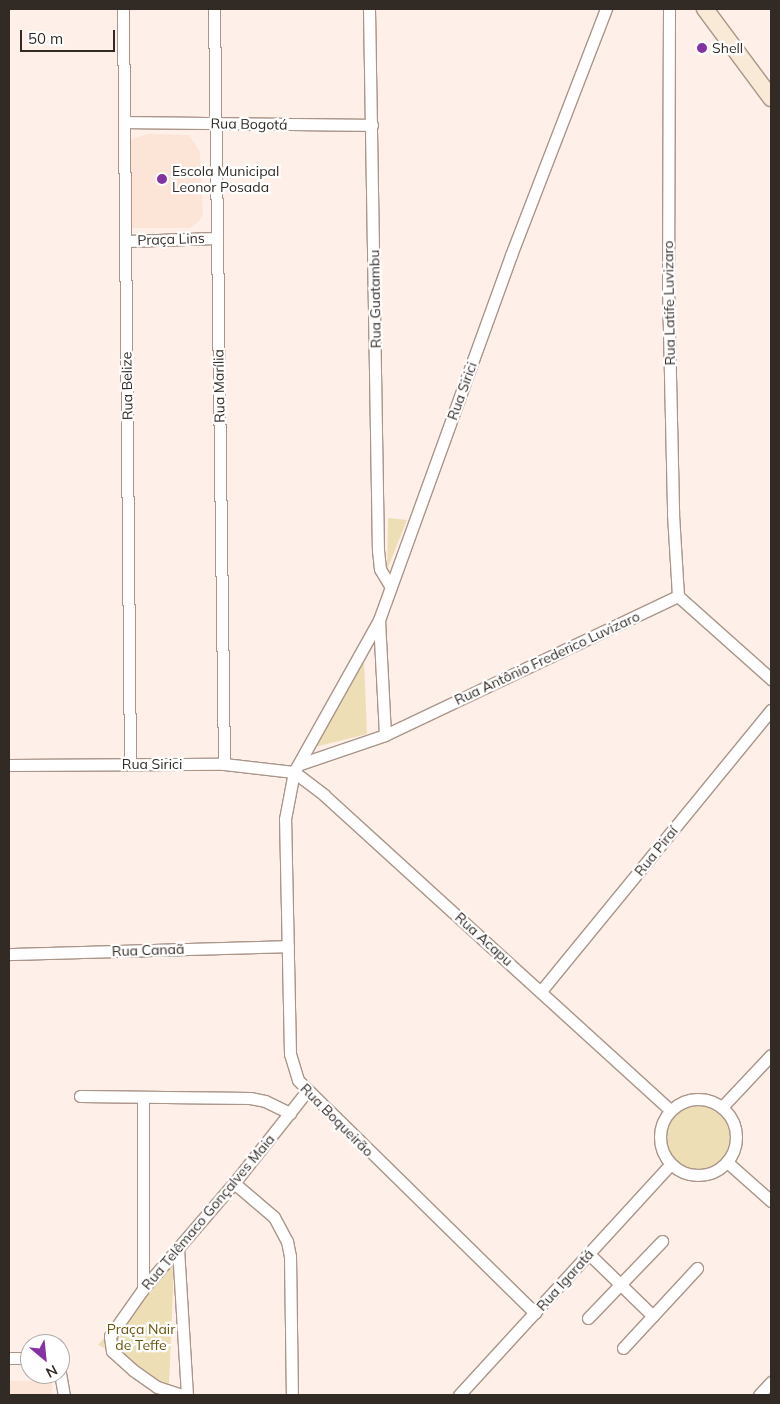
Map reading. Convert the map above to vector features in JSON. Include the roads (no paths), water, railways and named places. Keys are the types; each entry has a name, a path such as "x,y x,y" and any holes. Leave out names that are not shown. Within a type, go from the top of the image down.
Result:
{"main road":[{"path":"705,9 771,98"}],"street":[{"name":"Rua Belize","path":"123,9 127,122 126,240 130,763"},
{"name":"Rua Marília","path":"214,9 214,123 224,764"},
{"name":"Rua Guatambu","path":"369,9 378,550 380,569 392,587"},
{"name":"Rua Sirici","path":"9,765 130,763 224,764 297,768 309,739 379,620 511,255 606,9"},
{"name":"Rua Latife Luvizaro","path":"669,9 668,296 673,514 678,596"},
{"name":"Rua Bogotá","path":"127,122 372,125"},
{"name":"Praça Lins","path":"126,240 217,238"},
{"path":"678,596 771,679"},
{"name":"Rua Antônio Frederico Luvizaro","path":"297,768 385,735 678,596"},
{"path":"379,620 385,735"},
{"name":"Rua Piraí","path":"541,991 771,710"},
{"name":"Rua Boqueirão","path":"297,768 285,819 290,1054 298,1080 535,1313"},
{"name":"Rua Acapu","path":"297,768 324,795 670,1110"},
{"name":"Rua Canaã","path":"9,954 288,946"},
{"path":"722,1107 771,1055"},
{"name":"Rua Telêmaco Gonçalves Maia","path":"182,1395 158,1387 133,1370 112,1351 110,1336 143,1289 234,1183 307,1090"},
{"path":"80,1096 250,1098 265,1101 290,1112"},
{"path":"143,1096 143,1289"},
{"path":"690,1099 712,1101 722,1107 735,1127 736,1139 727,1162 706,1175 681,1172 670,1165 660,1144 663,1120 670,1110 690,1099"},
{"path":"727,1162 771,1201"},
{"name":"Rua Igaratá","path":"459,1395 670,1165"},
{"path":"234,1183 274,1217 287,1241 290,1256 292,1395"},
{"path":"588,1318 662,1242"},
{"path":"178,1248 187,1395"},
{"path":"589,1254 653,1316"},
{"path":"623,1348 697,1268"},
{"path":"760,1395 771,1382"}],"place":[{"name":"Shell","path":"702,48"},
{"name":"Escola Municipal Leonor Posada","path":"162,179"}],"park label":[{"name":"Praça Nair de Teffe","path":"141,1338"}]}
